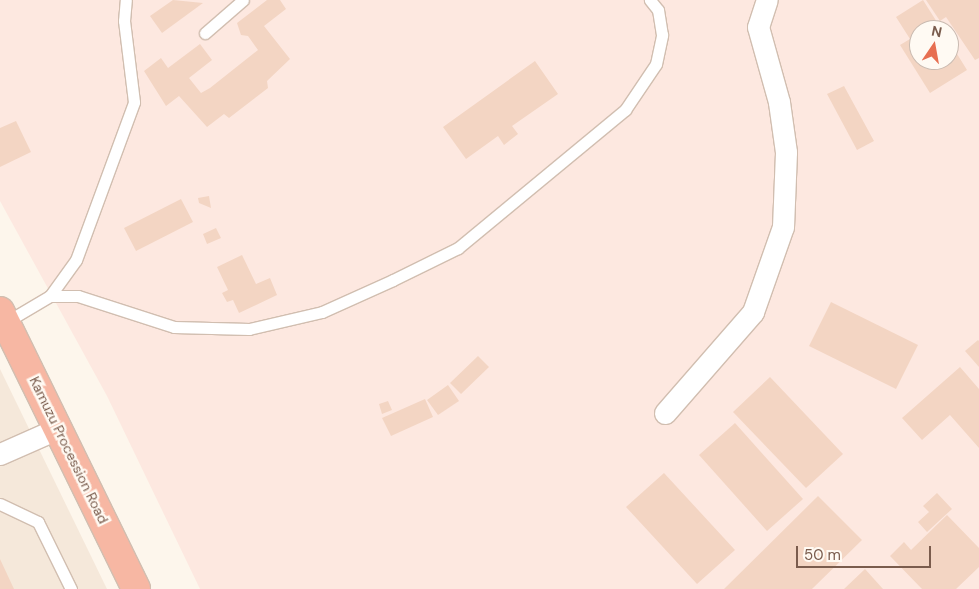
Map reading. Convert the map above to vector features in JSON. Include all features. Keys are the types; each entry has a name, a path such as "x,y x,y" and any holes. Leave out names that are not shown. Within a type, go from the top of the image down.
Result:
{"highway":[{"name":"Kamuzu Procession Road","path":"3,317 60,428 136,589"}],"street":[{"path":"665,413 753,312 783,227 786,152 779,102 758,27 748,0"},
{"path":"758,27 767,0"},
{"path":"0,454 60,428"}],"lane":[{"path":"50,296 76,260 134,102 124,21 126,0"},
{"path":"205,33 243,0"},
{"path":"3,317 50,296 78,296 174,326 249,329 322,312 401,276 458,248 625,110 656,64 662,35 658,10 650,0"},
{"path":"0,504 38,522 71,589"}],"shaded area":[{"path":"0,0 979,0 979,589 200,589 107,396 0,201"},
{"path":"0,369 107,589 0,589"}],"building":[{"path":"173,0 203,3 162,33 150,16"},
{"path":"267,0 280,0 286,9 264,26 290,59 267,81 268,88 229,118 224,114 207,127 179,96 166,106 144,71 161,58 168,68 200,44 212,60 189,78 201,93 210,88 258,50 248,36 241,35 237,23"},
{"path":"923,0 936,20 909,20 909,37 896,17"},
{"path":"926,0 979,0 979,58 975,60 959,36 959,20 948,20 946,17 939,20"},
{"path":"909,40 909,59 900,45"},
{"path":"959,57 967,70 930,93 916,70 959,70"},
{"path":"535,61 558,94 512,126 518,134 504,145 498,136 466,159 443,127"},
{"path":"844,86 874,141 857,150 827,94"},
{"path":"16,121 31,152 0,167 0,128"},
{"path":"209,196 211,208 199,203 198,198"},
{"path":"181,199 193,222 136,251 124,228"},
{"path":"216,228 221,238 207,244 203,234"},
{"path":"242,255 256,284 270,278 277,295 239,313 233,300 227,302 222,293 228,290 217,267"},
{"path":"831,302 918,345 896,389 809,346"},
{"path":"979,341 979,367 965,351"},
{"path":"478,356 489,367 461,394 450,383"},
{"path":"960,367 979,389 979,448 950,415 922,440 902,418"},
{"path":"770,377 843,454 806,488 733,412"},
{"path":"448,385 459,401 438,415 427,400"},
{"path":"425,399 433,417 391,436 382,418"},
{"path":"388,401 392,410 382,414 379,404"},
{"path":"735,423 803,499 767,531 699,455"},
{"path":"664,473 735,550 697,584 626,507"},
{"path":"937,493 952,509 927,532 918,522 929,512 923,506"},
{"path":"818,496 862,540 812,589 724,589"},
{"path":"947,515 979,548 979,567 956,589 922,589 890,556 904,542 911,550"},
{"path":"0,559 14,589 0,589"},
{"path":"865,569 883,589 844,589"}]}
